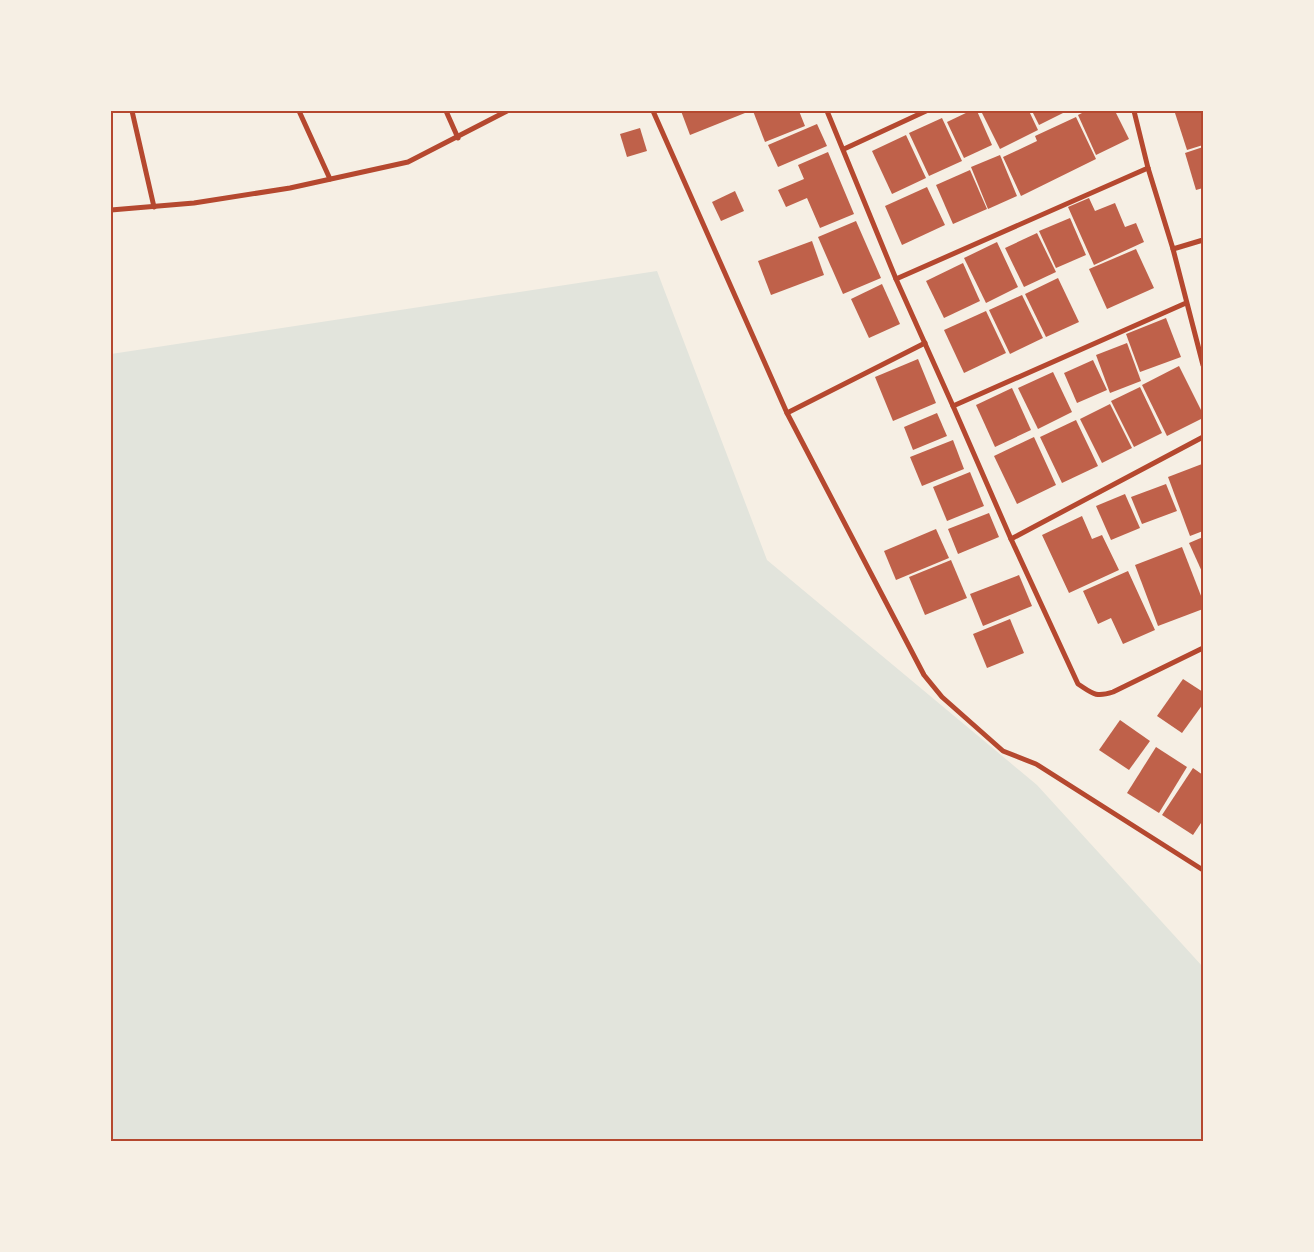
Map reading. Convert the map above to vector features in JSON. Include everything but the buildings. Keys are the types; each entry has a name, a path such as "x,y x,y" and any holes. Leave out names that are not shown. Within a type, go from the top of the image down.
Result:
{"street":[{"path":"132,111 154,207"},
{"path":"298,111 330,179"},
{"path":"446,111 458,138"},
{"path":"111,210 194,203 280,189 408,162 458,138 507,111"},
{"path":"653,111 787,413 924,675 942,697 1003,751 1036,764 1203,870"},
{"path":"827,111 896,279 954,406 1011,539 1078,684 1101,696 1203,648"},
{"path":"844,149 926,111"},
{"path":"1134,111 1203,365"},
{"path":"896,279 1148,168"},
{"path":"1173,249 1203,240"},
{"path":"954,406 1186,302"},
{"path":"787,413 925,343"},
{"path":"1011,539 1203,437"}],"shaded area":[{"path":"657,271 767,560 1037,785 1203,967 1203,1141 111,1141 111,354"}]}
